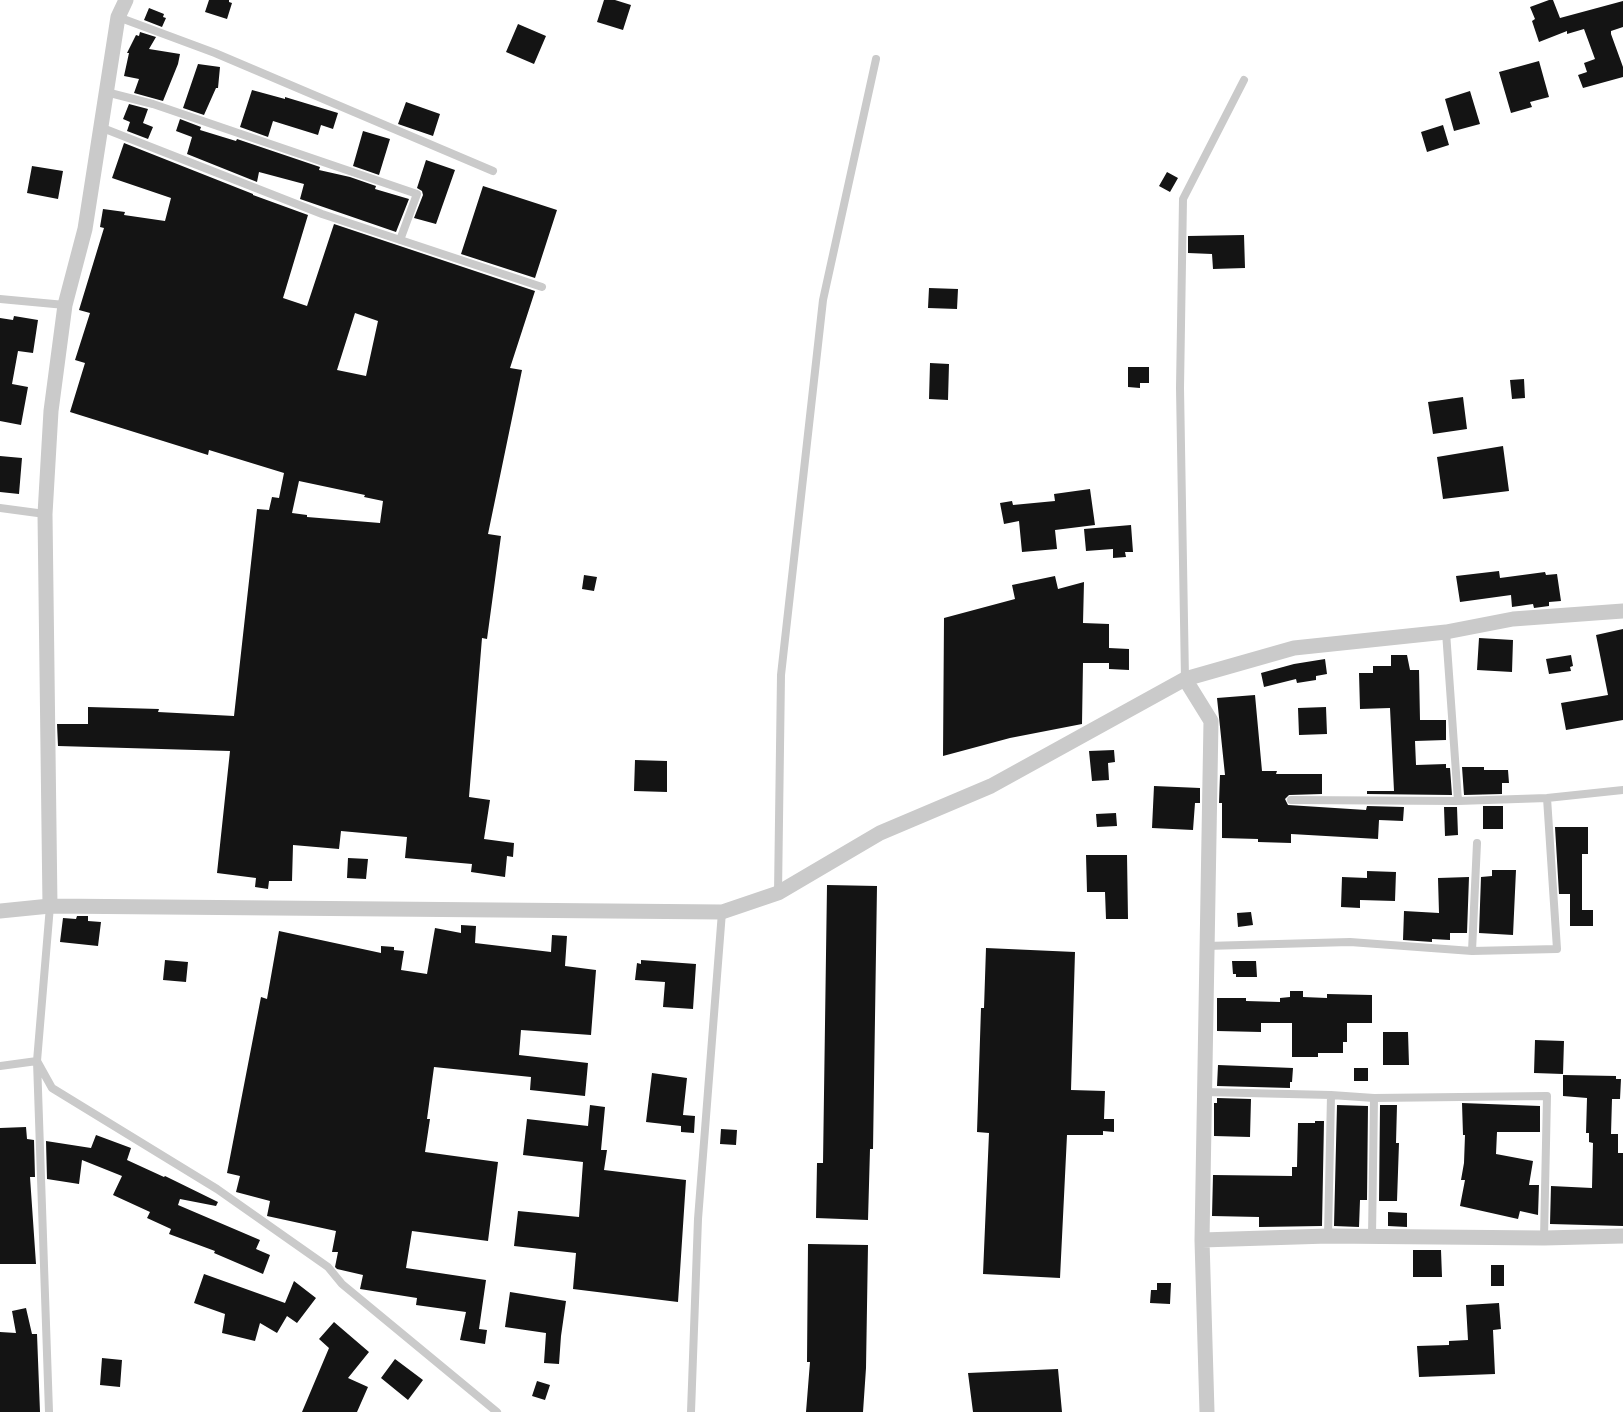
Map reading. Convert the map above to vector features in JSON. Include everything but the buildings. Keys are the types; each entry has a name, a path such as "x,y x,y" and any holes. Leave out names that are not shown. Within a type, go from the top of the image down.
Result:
{"street":[{"path":"50,906 45,514 51,411 65,305 85,230 118,17 126,0"},
{"path":"0,911 50,906 722,912 778,893 880,833 991,786 1185,680 1294,648 1446,632 1513,619 1623,611"},
{"path":"1185,680 1211,720 1202,1240 1207,1412"},
{"path":"1202,1240 1328,1236 1544,1238 1623,1236"}],"lane":[{"path":"118,17 215,53 493,171"},
{"path":"778,893 781,675 823,300 876,59"},
{"path":"1185,680 1180,388 1182,199 1244,80"},
{"path":"106,92 153,104 417,194 400,240"},
{"path":"100,126 322,214 542,287"},
{"path":"0,299 65,305"},
{"path":"0,508 45,514"},
{"path":"1446,632 1458,801"},
{"path":"1291,800 1458,801 1548,798 1623,790"},
{"path":"1206,946 1350,942 1472,951 1557,949 1548,798"},
{"path":"1472,951 1476,843"},
{"path":"49,1412 37,1061 50,906"},
{"path":"691,1412 698,1219 722,912"},
{"path":"0,1066 37,1061"},
{"path":"37,1061 52,1088 217,1189 328,1267 342,1284 497,1412"},
{"path":"1204,1092 1374,1098 1547,1096 1544,1238"},
{"path":"1328,1236 1331,1095"},
{"path":"1372,1236 1374,1098"}]}
